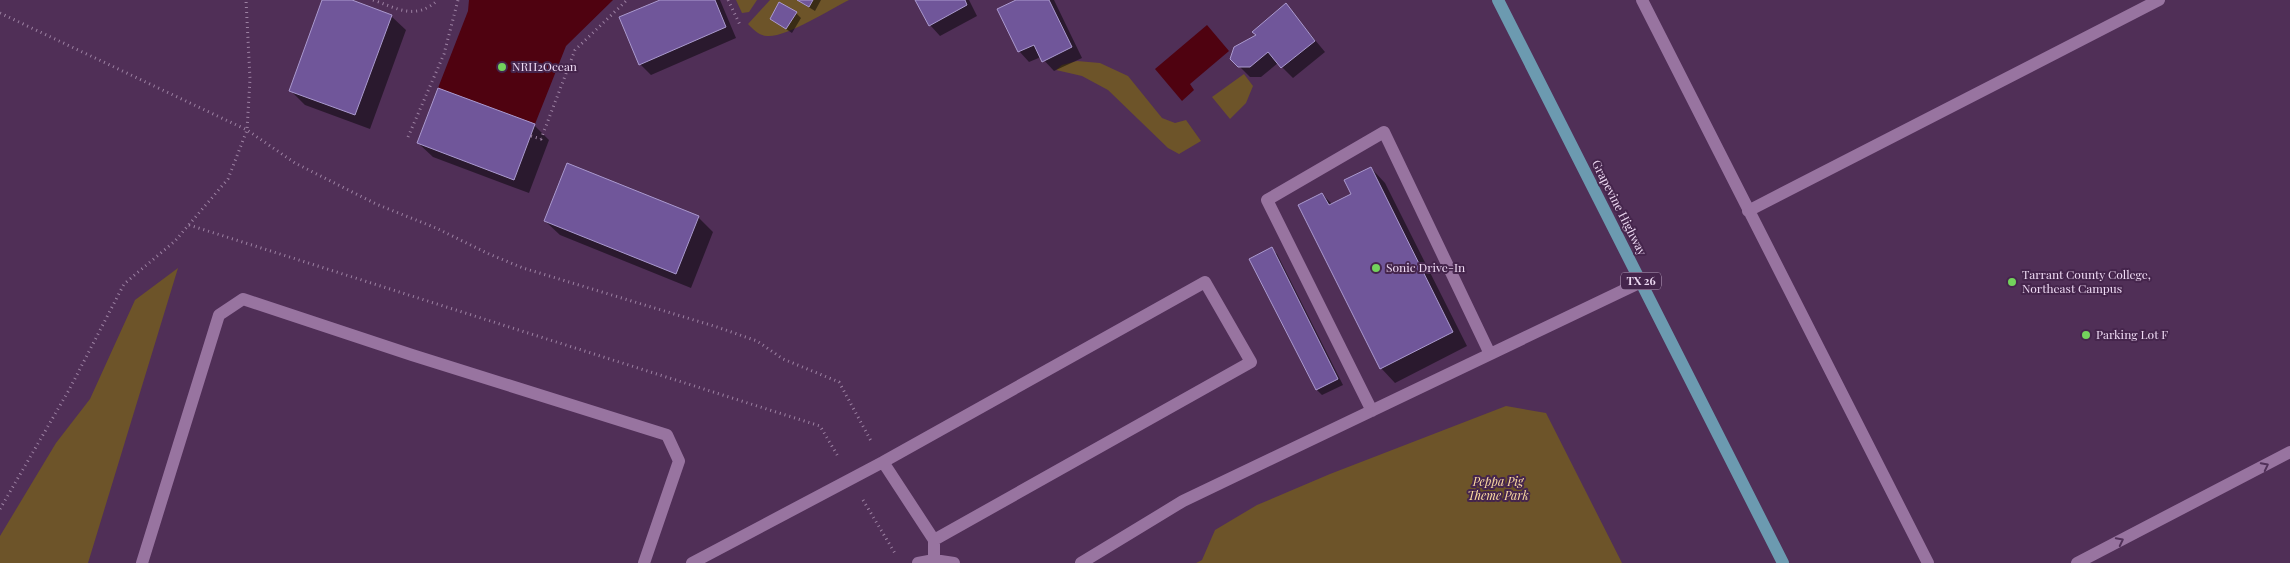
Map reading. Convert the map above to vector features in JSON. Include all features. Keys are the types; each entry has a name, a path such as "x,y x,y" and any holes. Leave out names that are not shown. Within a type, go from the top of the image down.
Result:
{"main road":[{"name":"Grapevine Highway","path":"1498,0 1784,563"}],"lane":[{"path":"1642,0 1928,563"},
{"path":"1748,211 2160,0"},
{"path":"1372,411 1267,200 1384,132 1490,354"},
{"path":"692,563 883,462 1205,282 1251,362 934,540"},
{"path":"1081,563 1182,501 1641,282"},
{"path":"142,563 219,315 243,299 412,355 667,434 679,461 644,563"},
{"path":"2077,563 2290,452"},
{"path":"883,462 934,540 934,560"},
{"path":"918,563 934,560 954,563"}],"path":[{"path":"0,509 69,390 124,284 175,241 228,179 247,130 250,79 246,0"},
{"path":"373,0 408,13 431,6 438,0"},
{"path":"408,137 444,54 458,0"},
{"path":"531,136 541,139 575,50 627,0"},
{"path":"728,0 741,27"},
{"path":"0,13 247,130 295,163 376,204 436,228 489,254 523,268 757,341 783,359 839,382 883,462"},
{"path":"189,225 820,426 900,563"}],"green space":[{"path":"736,0 757,0 749,12 742,13"},
{"path":"770,0 849,0 796,28 767,36 754,30 748,24"},
{"path":"1077,61 1100,63 1128,76 1162,118 1175,123 1186,120 1201,141 1179,154 1168,148 1108,90 1082,76 1056,70 1062,65"},
{"path":"1244,74 1253,86 1246,103 1230,119 1212,97"},
{"path":"178,268 88,563 0,563 0,536 56,443 90,399 135,300"},
{"name":"Peppa Pig Theme Park","path":"1506,406 1546,413 1622,563 1196,563 1202,560 1215,530 1257,505 1330,474"}],"shaded area":[{"name":"NRH2Ocean","path":"469,0 613,0 566,46 535,124 438,88 468,11"},
{"path":"1207,25 1229,51 1190,84 1194,90 1182,101 1155,69"}],"building":[{"path":"322,0 352,0 392,15 355,115 289,91"},
{"path":"660,0 715,0 726,27 639,65 619,17"},
{"path":"797,0 813,0 809,7"},
{"path":"915,0 965,0 967,5 929,26"},
{"path":"1016,0 1049,0 1072,47 1042,62 1034,45 1018,52 997,9"},
{"path":"779,2 797,12 786,29 770,19"},
{"path":"1286,3 1315,41 1281,68 1268,52 1250,67 1238,67 1230,59 1234,47 1256,35 1252,32"},
{"path":"438,88 535,124 514,180 417,143"},
{"path":"567,163 699,216 676,274 544,221"},
{"name":"Sonic Drive-In","path":"1371,167 1453,332 1380,369 1298,205 1322,193 1329,205 1351,194 1344,180"},
{"path":"1272,247 1338,379 1316,390 1249,259"}],"place":[{"name":"NRH2Ocean","path":"502,67"},
{"name":"Sonic Drive-In","path":"1376,268"},
{"name":"Tarrant County College, Northeast Campus","path":"2012,282"},
{"name":"Parking Lot F","path":"2086,335"}]}
